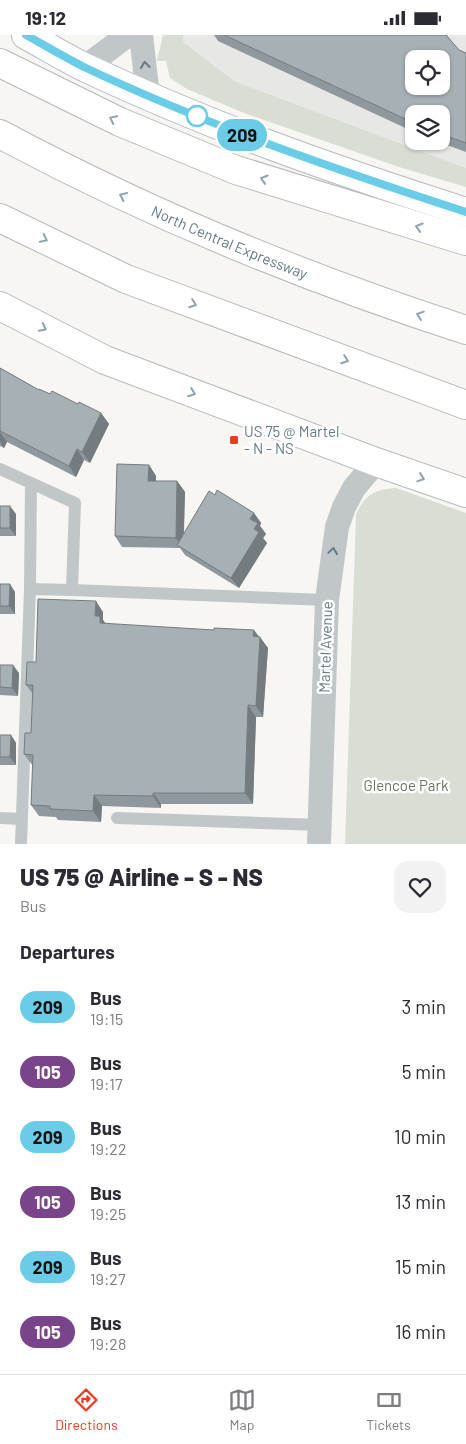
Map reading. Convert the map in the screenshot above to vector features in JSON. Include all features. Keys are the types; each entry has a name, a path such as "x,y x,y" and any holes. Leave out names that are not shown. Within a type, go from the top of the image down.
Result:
{"main road":[{"path":"26,35 85,67 148,96 247,137 381,185 466,212"},
{"path":"0,63 120,122 236,170 466,241"},
{"name":"North Central Expressway","path":"0,135 145,206 236,246 329,283 466,330"},
{"path":"0,218 126,279 466,405"},
{"path":"0,306 105,360 376,462 466,493"}],"street":[{"path":"85,67 128,35"},
{"path":"141,35 148,96"},
{"name":"Martel Avenue","path":"319,835 327,600 337,527 344,507 354,488 376,462"}],"lane":[{"path":"0,469 75,503 72,590"},
{"path":"20,844 30,589 31,484"},
{"path":"30,589 327,600"},
{"path":"0,818 21,819"},
{"path":"118,818 319,835"}],"shaded area":[{"path":"183,35 466,35 466,168 418,150 450,150 450,105 405,105 405,145 234,81 182,42"}],"green space":[{"path":"163,35 183,35 183,42 234,81 405,145 405,150 418,150 466,168 466,187 399,167 244,113 187,89 170,78 166,61 157,61"},
{"name":"Glencoe Park","path":"396,488 466,513 466,844 345,844 356,515 363,502 371,494"}],"building":[{"path":"224,35 446,35 459,50 466,53 466,143 450,137 450,105 405,105 405,119"},
{"path":"0,368 39,390 50,394 52,391 101,413 82,452 77,449 69,466 0,431"},
{"path":"117,464 149,465 148,481 177,481 176,538 115,536"},
{"path":"217,490 254,513 250,519 258,523 254,529 259,532 231,578 177,545 209,491 215,495"},
{"path":"0,506 10,506 10,528 0,528"},
{"path":"0,584 10,584 9,606 0,606"},
{"path":"38,599 96,601 95,616 100,616 100,623 214,630 214,628 254,630 253,636 260,637 256,706 248,705 245,793 153,793 153,796 94,795 93,811 50,809 50,806 31,805 33,755 24,754 25,733 31,733 33,685 26,685 27,662 36,662"},
{"path":"0,665 13,665 12,688 0,687"},
{"path":"0,735 11,735 10,757 0,757"}],"bus line":[{"name":"209","path":"26,35 85,67 148,96 247,137 381,185 466,212"}],"place":[{"name":"US 75 @ Martel - N - NS","path":"234,440"}]}
